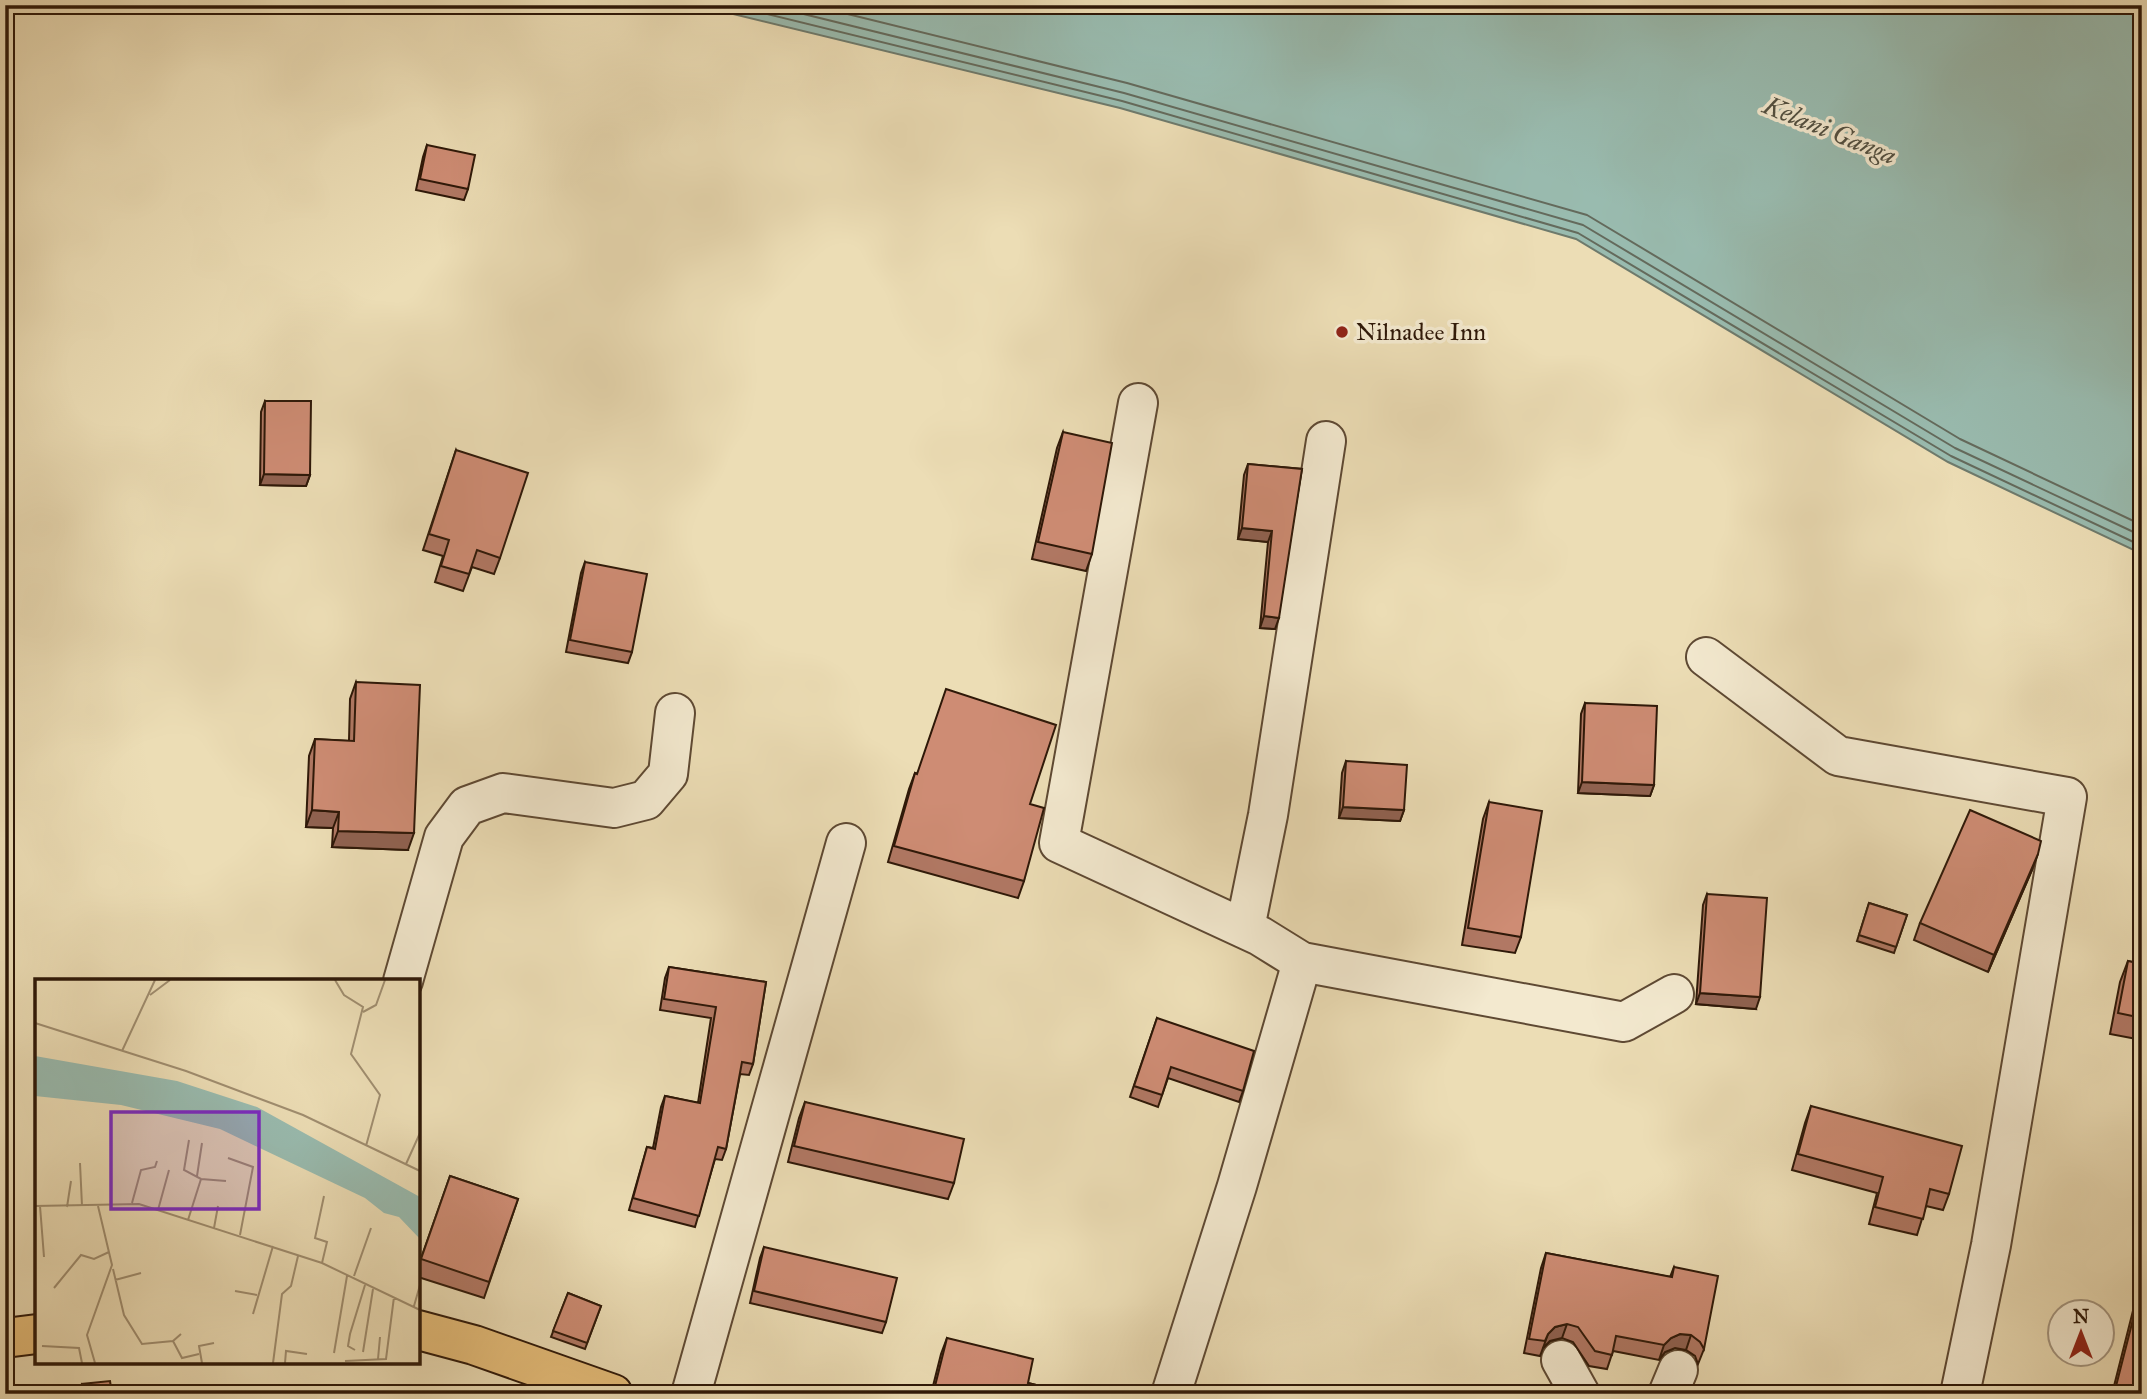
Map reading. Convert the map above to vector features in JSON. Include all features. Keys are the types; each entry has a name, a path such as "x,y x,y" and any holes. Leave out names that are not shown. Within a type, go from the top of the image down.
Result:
{"main road":[{"path":"420,1331 474,1345 613,1394"},
{"path":"5,1338 35,1334"}],"street":[{"path":"1138,403 1059,843 1245,929 1302,962 1624,1022 1674,994"},
{"path":"1245,929 1268,815 1326,441"},
{"path":"1706,657 1838,756 2067,797 1991,1245 1960,1394"},
{"path":"404,979 444,837 467,806 503,793 614,808 646,800 668,774 675,713"},
{"path":"691,1394 846,843"},
{"path":"1171,1394 1237,1186 1302,962"},
{"path":"1561,1360 1580,1394"}],"water":[{"name":"Kelani Ganga","path":"696,5 2142,5 2142,554 1948,462 1576,239 1120,108"}],"building":[{"path":"427,145 475,155 468,189 420,179"},
{"path":"265,401 311,401 310,475 264,474"},
{"path":"1063,432 1112,443 1092,554 1038,542"},
{"path":"456,450 528,473 500,558 477,550 469,574 441,566 449,540 429,534"},
{"path":"1248,464 1302,469 1279,618 1264,616 1272,531 1242,528"},
{"path":"585,562 647,574 632,652 570,640"},
{"path":"356,682 420,685 414,833 338,831 339,812 312,810 315,739 354,741"},
{"path":"946,689 1056,725 1030,804 1044,808 1024,881 894,846 915,773 917,774"},
{"path":"1585,703 1657,706 1654,785 1582,782"},
{"path":"1346,761 1407,765 1404,810 1343,807"},
{"path":"1489,802 1542,811 1521,937 1468,928"},
{"path":"1970,810 2041,841 2038,854 1994,955 1920,923"},
{"path":"1707,894 1767,898 1760,997 1700,993"},
{"path":"1869,903 1907,915 1896,947 1859,935"},
{"path":"2128,961 2142,964 2142,1018 2118,1013"},
{"path":"669,967 766,982 753,1064 742,1062 726,1149 718,1147 699,1216 633,1198 647,1147 655,1149 665,1096 700,1103 716,1007 664,999"},
{"path":"1157,1018 1254,1051 1243,1091 1171,1067 1162,1095 1134,1086"},
{"path":"805,1102 964,1139 954,1183 794,1146"},
{"path":"1811,1106 1962,1146 1949,1194 1930,1189 1923,1219 1875,1207 1883,1177 1798,1154"},
{"path":"450,1176 518,1199 489,1282 421,1259"},
{"path":"764,1247 897,1278 886,1322 754,1291"},
{"path":"1546,1253 1672,1277 1674,1267 1718,1276 1704,1349 1691,1335 1680,1334 1664,1345 1616,1336 1612,1355 1595,1351 1578,1327 1567,1324 1555,1327 1545,1341 1529,1339"},
{"path":"2142,1284 2142,1394 2114,1394"},
{"path":"568,1293 601,1306 587,1343 553,1331"},
{"path":"947,1338 1033,1359 1028,1383 1073,1394 933,1394"},
{"path":"110,1381 112,1394 84,1394 82,1384"},
{"path":"249,1390 250,1394 216,1394"}],"place":[{"name":"Nilnadee Inn","path":"1342,332"}]}
